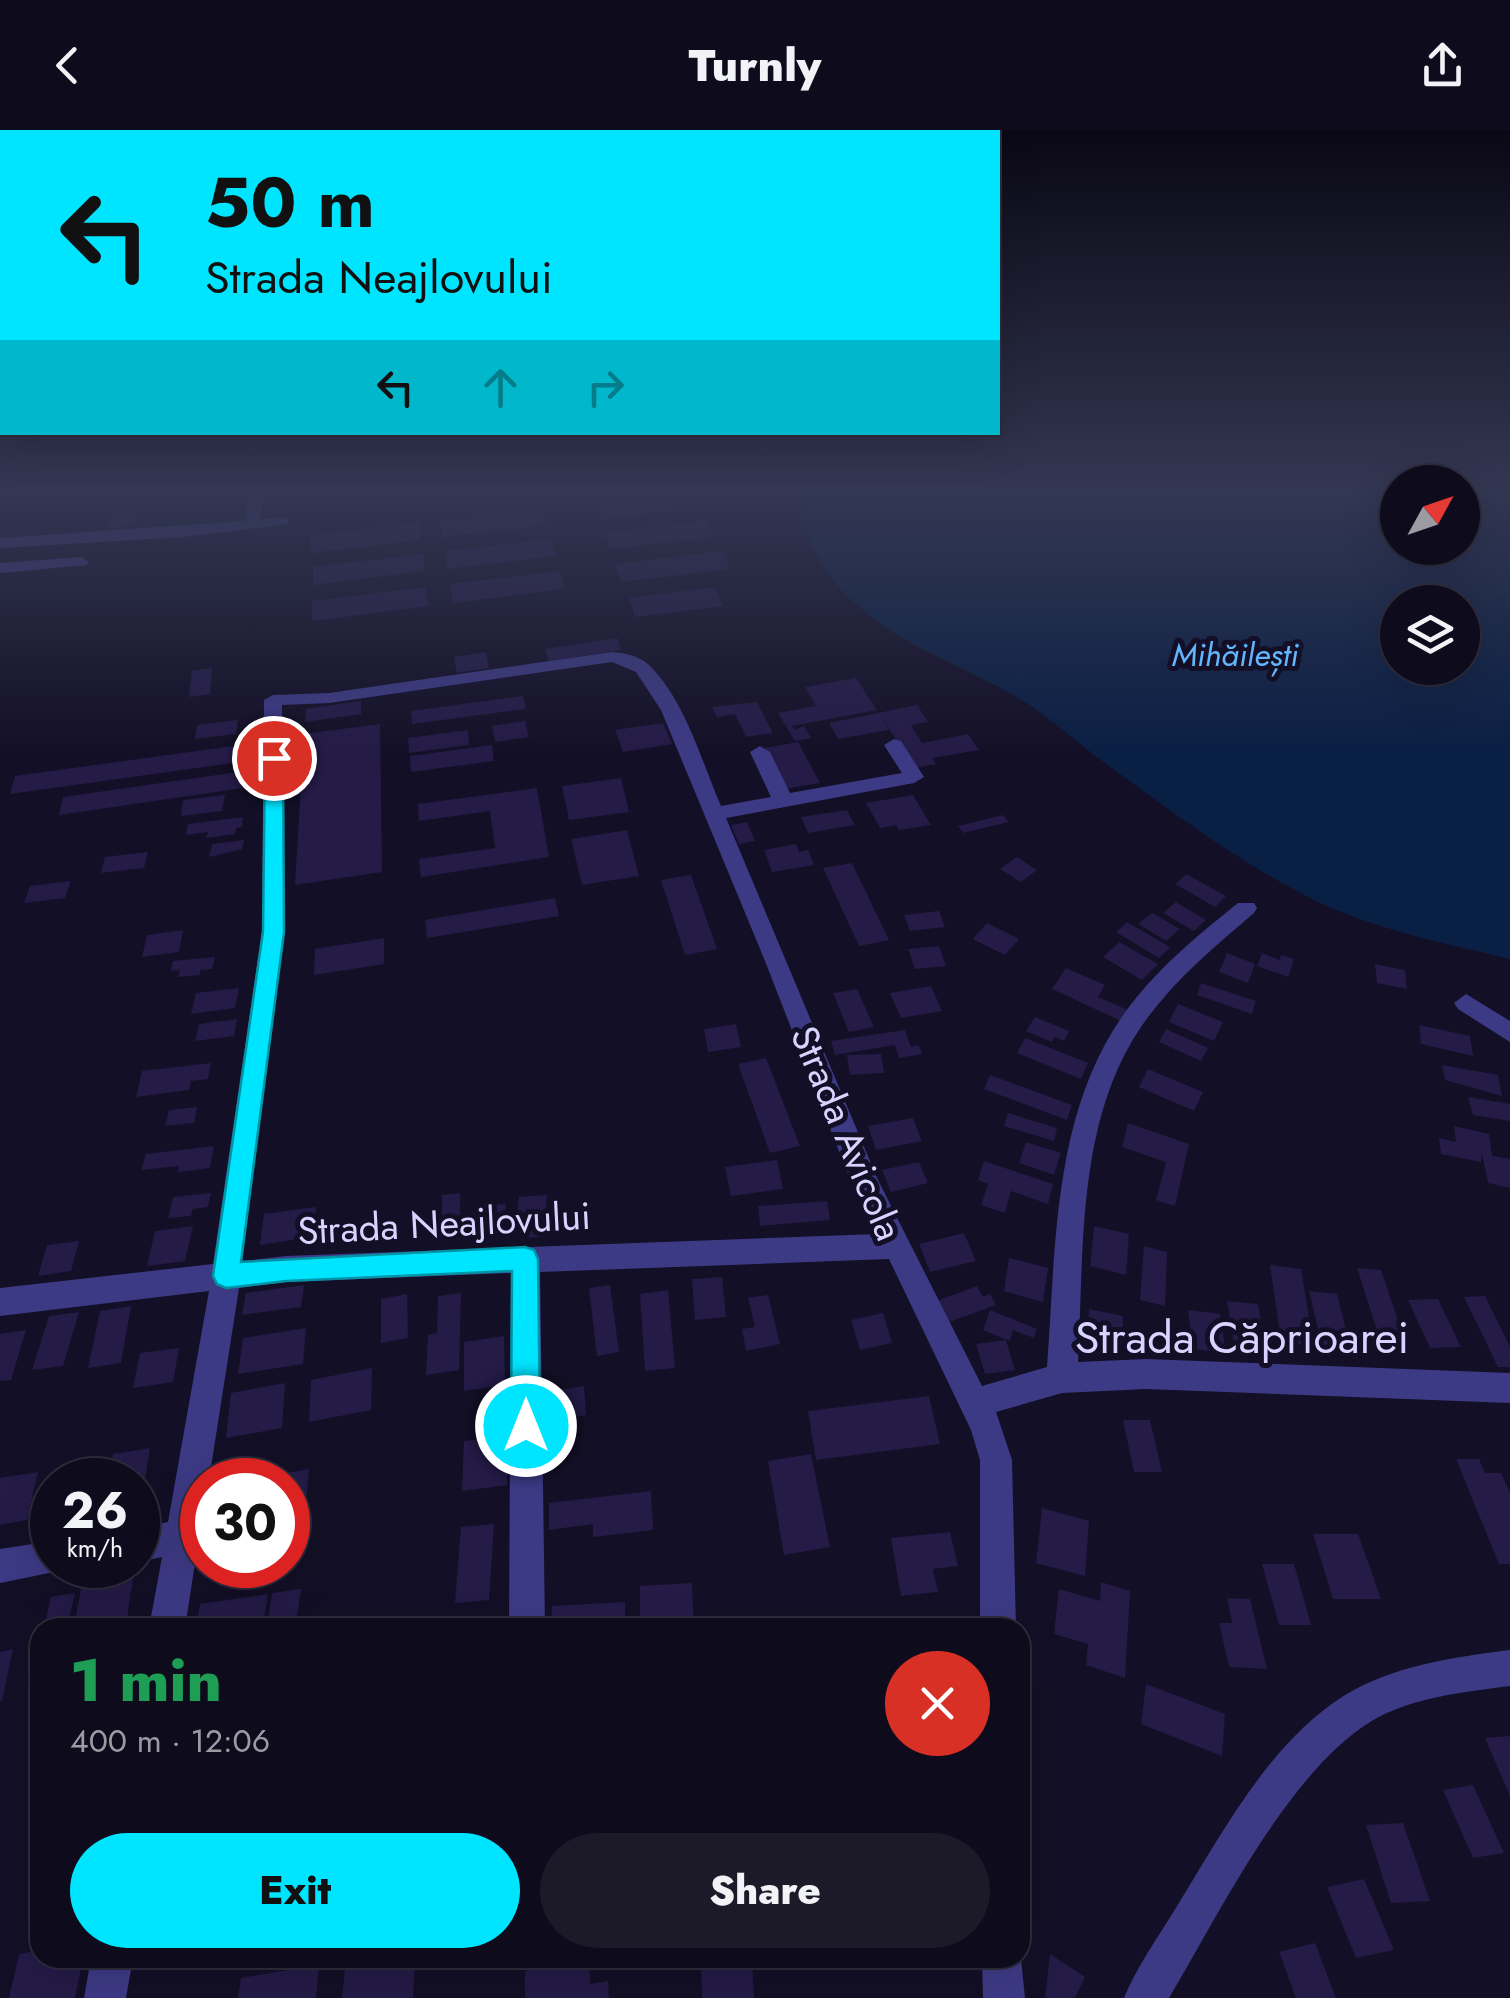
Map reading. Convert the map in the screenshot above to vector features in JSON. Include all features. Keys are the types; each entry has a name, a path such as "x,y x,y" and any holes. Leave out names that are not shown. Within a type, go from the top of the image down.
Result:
{"street":[{"name":"Strada Avicola","path":"226,1276 274,932 274,700 329,698 626,658 642,668 670,710 893,1246 976,1403 996,1460 998,1618"},
{"path":"716,814 914,778 894,745"},
{"path":"760,752 783,800"},
{"path":"1062,1378 1084,1146 1105,1072 1137,1014 1188,959 1246,908"},
{"path":"1466,1004 1510,1033"},
{"name":"Strada Neajlovului","path":"0,1302 286,1269 893,1246"},
{"path":"525,1259 527,1618"},
{"path":"195,1458 226,1276"},
{"name":"Strada Căprioarei","path":"976,1403 1062,1378 1165,1375 1510,1388"},
{"path":"169,1618 180,1544"},
{"path":"0,1566 30,1561"},
{"path":"1145,1998 1265,1808 1308,1753 1354,1711 1420,1682 1510,1668"},
{"path":"105,1998 110,1968"},
{"path":"1003,1968 1004,1998"}],"water":[{"name":"Mihăilești","path":"833,579 1510,579 1510,959 1362,920 1287,886 1181,818 1031,706 885,627"}],"building":[{"path":"313,579 360,579 313,585"},
{"path":"491,579 562,579 565,589 453,603 450,584"},
{"path":"426,587 429,606 312,621 312,601"},
{"path":"714,587 723,606 635,617 629,598"},
{"path":"617,638 621,650 549,661 545,649"},
{"path":"486,652 489,668 457,673 454,657"},
{"path":"212,668 210,694 189,697 192,671"},
{"path":"856,678 877,710 792,726 795,730 804,726 811,738 795,741 778,713 816,706 805,687"},
{"path":"523,696 526,709 412,724 411,711"},
{"path":"361,701 361,714 305,722 306,709"},
{"path":"757,702 773,733 746,737 735,714 717,717 712,707"},
{"path":"917,705 928,722 911,725 922,743 968,734 979,750 932,758 936,764 914,768 883,719 889,730 838,739 829,723"},
{"path":"238,720 236,734 195,739 197,725"},
{"path":"525,721 529,737 495,742 492,726"},
{"path":"663,723 672,744 623,752 615,730"},
{"path":"380,724 382,872 295,885 304,734"},
{"path":"468,730 469,745 409,753 408,738"},
{"path":"798,742 820,783 784,789 764,748"},
{"path":"255,743 254,760 10,794 15,776"},
{"path":"492,745 494,761 411,772 410,756"},
{"path":"252,770 250,787 59,815 63,797"},
{"path":"621,778 629,812 569,820 562,786"},
{"path":"537,788 549,857 421,877 419,859 495,848 490,811 419,821 418,804"},
{"path":"225,795 222,811 181,816 183,800"},
{"path":"913,795 931,825 899,830 896,825 880,828 866,803"},
{"path":"847,810 855,825 808,833 801,817"},
{"path":"1003,815 1009,822 963,833 958,826"},
{"path":"243,817 242,827 236,828 235,834 206,838 208,832 186,835 188,824"},
{"path":"747,822 755,841 739,844 731,825"},
{"path":"627,830 639,876 582,885 571,839"},
{"path":"244,840 242,849 209,857 212,844"},
{"path":"796,844 799,852 808,850 814,865 772,872 764,850"},
{"path":"148,852 144,868 101,873 105,857"},
{"path":"1017,857 1037,870 1021,882 1000,869"},
{"path":"852,863 889,940 859,946 823,868"},
{"path":"1186,874 1226,896 1215,907 1175,884"},
{"path":"691,875 717,949 685,955 661,880"},
{"path":"71,881 65,898 24,903 30,886"},
{"path":"555,898 559,916 427,938 425,920"},
{"path":"1176,902 1206,920 1194,931 1163,913"},
{"path":"939,911 945,927 910,931 904,915"},
{"path":"1152,913 1180,929 1166,941 1138,924"},
{"path":"1127,922 1170,947 1159,958 1116,932"},
{"path":"987,923 1019,939 1005,955 973,939"},
{"path":"183,930 179,952 142,957 147,935"},
{"path":"384,938 384,964 314,975 315,949"},
{"path":"1119,942 1158,964 1142,980 1103,957"},
{"path":"939,946 946,966 915,969 908,949"},
{"path":"1227,953 1255,964 1248,983 1219,972"},
{"path":"1262,953 1280,960 1281,955 1294,959 1288,977 1257,966"},
{"path":"215,957 212,969 200,970 200,975 178,977 180,970 171,971 173,961"},
{"path":"1375,964 1405,970 1407,989 1377,983"},
{"path":"1066,968 1105,985 1098,997 1128,1010 1121,1021 1052,989"},
{"path":"1201,983 1256,1001 1252,1014 1197,995"},
{"path":"931,986 942,1011 901,1018 890,993"},
{"path":"239,988 235,1008 191,1014 196,993"},
{"path":"857,989 874,1027 849,1032 833,993"},
{"path":"1178,1004 1223,1022 1214,1041 1169,1022"},
{"path":"1035,1017 1069,1031 1064,1041 1055,1037 1052,1042 1026,1031"},
{"path":"237,1019 234,1036 195,1041 199,1024"},
{"path":"736,1024 741,1047 708,1052 704,1029"},
{"path":"1419,1025 1470,1036 1473,1056 1421,1044"},
{"path":"1166,1029 1208,1048 1201,1061 1159,1042"},
{"path":"905,1030 911,1047 919,1045 922,1054 899,1058 895,1045 835,1055 831,1041"},
{"path":"1025,1038 1088,1063 1081,1079 1017,1053"},
{"path":"881,1054 884,1073 850,1075 847,1055"},
{"path":"766,1058 800,1146 770,1153 738,1064"},
{"path":"211,1063 208,1079 191,1081 189,1090 136,1097 142,1071"},
{"path":"1442,1065 1498,1075 1502,1096 1445,1080"},
{"path":"1148,1069 1203,1092 1194,1111 1139,1087"},
{"path":"990,1075 1072,1105 1067,1120 984,1089"},
{"path":"1468,1097 1510,1104 1510,1121 1473,1115"},
{"path":"197,1107 194,1123 165,1126 169,1110"},
{"path":"1008,1113 1057,1128 1054,1141 1004,1126"},
{"path":"913,1118 922,1141 876,1150 868,1126"},
{"path":"1128,1123 1189,1144 1175,1206 1156,1200 1166,1162 1122,1147"},
{"path":"1454,1126 1489,1134 1492,1156 1510,1159 1510,1188 1488,1183 1482,1153 1481,1162 1441,1154 1439,1138 1456,1142"},
{"path":"1026,1142 1061,1153 1054,1175 1019,1163"},
{"path":"214,1146 210,1168 178,1172 179,1166 141,1170 146,1154"},
{"path":"777,1160 783,1189 731,1196 725,1167"},
{"path":"984,1161 1053,1184 1048,1204 1011,1191 1005,1213 981,1205 988,1184 978,1180"},
{"path":"919,1162 928,1183 891,1192 882,1170"},
{"path":"211,1193 208,1207 193,1209 191,1216 168,1218 173,1197"},
{"path":"460,1193 461,1239 442,1241 442,1195"},
{"path":"547,1195 544,1237 522,1238 524,1218 517,1218 519,1197"},
{"path":"827,1201 830,1220 760,1226 758,1206"},
{"path":"506,1204 503,1234 472,1237 475,1206"},
{"path":"316,1207 315,1219 306,1221 304,1238 260,1245 264,1214"},
{"path":"193,1226 185,1261 147,1266 155,1231"},
{"path":"1094,1226 1129,1234 1126,1275 1090,1266"},
{"path":"964,1233 976,1261 930,1272 919,1244"},
{"path":"79,1241 71,1271 38,1276 47,1245"},
{"path":"1144,1246 1167,1252 1165,1306 1140,1300"},
{"path":"1009,1258 1048,1268 1043,1302 1004,1291"},
{"path":"1270,1265 1301,1269 1314,1347 1292,1343 1290,1335 1280,1334"},
{"path":"1357,1268 1381,1270 1406,1345 1381,1343"},
{"path":"722,1277 726,1317 695,1320 692,1279"},
{"path":"304,1285 301,1307 242,1315 246,1293"},
{"path":"610,1285 619,1352 597,1356 589,1288"},
{"path":"977,1286 983,1297 990,1294 996,1305 949,1322 937,1301"},
{"path":"668,1290 675,1368 645,1371 640,1294"},
{"path":"1309,1291 1337,1294 1351,1349 1322,1346"},
{"path":"461,1293 459,1370 426,1375 428,1335 437,1333 438,1296"},
{"path":"407,1294 408,1338 381,1343 381,1299"},
{"path":"768,1295 780,1344 746,1351 742,1329 755,1327 748,1298"},
{"path":"1485,1296 1510,1347 1510,1367 1498,1367 1464,1297"},
{"path":"1438,1299 1461,1347 1430,1348 1408,1300"},
{"path":"1227,1301 1258,1304 1267,1355 1235,1351"},
{"path":"131,1306 121,1363 88,1368 100,1311"},
{"path":"1089,1309 1123,1316 1122,1354 1087,1347"},
{"path":"990,1310 1037,1329 1034,1338 1013,1330 1010,1341 983,1330"},
{"path":"1188,1310 1220,1314 1226,1353 1193,1349"},
{"path":"79,1312 63,1366 32,1370 49,1316"},
{"path":"883,1313 892,1343 860,1350 851,1320"},
{"path":"306,1328 303,1364 238,1374 243,1338"},
{"path":"26,1330 11,1380 0,1381 0,1334"},
{"path":"504,1336 505,1385 464,1391 464,1342"},
{"path":"1006,1340 1015,1370 985,1374 976,1344"},
{"path":"179,1348 173,1382 133,1388 140,1353"},
{"path":"372,1368 371,1410 309,1422 311,1380"},
{"path":"285,1383 282,1428 226,1438 231,1393"},
{"path":"584,1386 586,1415 541,1422 540,1393"},
{"path":"929,1396 940,1444 816,1460 808,1411"},
{"path":"1123,1420 1150,1420 1162,1472 1134,1472"},
{"path":"507,1436 507,1485 462,1491 464,1441"},
{"path":"150,1448 148,1458 112,1458 113,1454"},
{"path":"811,1454 830,1547 784,1555 768,1461"},
{"path":"1456,1459 1479,1459 1485,1473 1501,1473 1510,1493 1510,1564 1499,1564"},
{"path":"30,1473 27,1520 0,1525 0,1478"},
{"path":"651,1491 653,1530 593,1537 593,1524 549,1530 549,1503"},
{"path":"1042,1508 1089,1521 1085,1576 1036,1563"},
{"path":"494,1524 489,1600 455,1603 461,1527"},
{"path":"950,1532 958,1566 933,1569 938,1592 901,1596 891,1538"},
{"path":"1313,1534 1358,1534 1381,1599 1333,1599"},
{"path":"1262,1564 1294,1564 1311,1625 1279,1625"},
{"path":"1101,1582 1130,1591 1125,1678 1086,1665 1088,1644 1054,1634 1059,1589 1100,1601"},
{"path":"692,1583 694,1618 640,1618 640,1586"},
{"path":"81,1588 132,1588 127,1618 76,1618"},
{"path":"301,1589 297,1616 268,1618 272,1593"},
{"path":"75,1593 69,1618 46,1618 51,1597"},
{"path":"268,1594 264,1618 198,1618 200,1604"},
{"path":"1227,1598 1250,1599 1267,1669 1229,1667 1219,1623 1232,1623"},
{"path":"625,1602 625,1618 551,1618 552,1606"},
{"path":"13,1649 2,1701 0,1701 0,1652"},
{"path":"1146,1684 1225,1714 1222,1756 1141,1724"},
{"path":"1510,1736 1510,1796 1485,1738"},
{"path":"1473,1785 1504,1853 1473,1858 1443,1790"},
{"path":"1403,1823 1430,1901 1391,1903 1366,1825"},
{"path":"1364,1879 1394,1950 1356,1958 1327,1887"},
{"path":"1315,1943 1336,1998 1296,1998 1279,1952"},
{"path":"30,1952 30,1968 81,1968 75,1998 9,1998 19,1954"},
{"path":"1050,1954 1085,1977 1075,1998 1045,1998"},
{"path":"319,1968 316,1998 238,1998 241,1978"},
{"path":"345,1968 414,1968 413,1998 342,1998"},
{"path":"589,1968 590,1984 608,1981 609,1998 525,1998 525,1971"},
{"path":"701,1968 752,1968 754,1998 702,1998"}],"route":[{"path":"274,758 274,932 226,1276 286,1269 525,1259 526,1426"}]}
